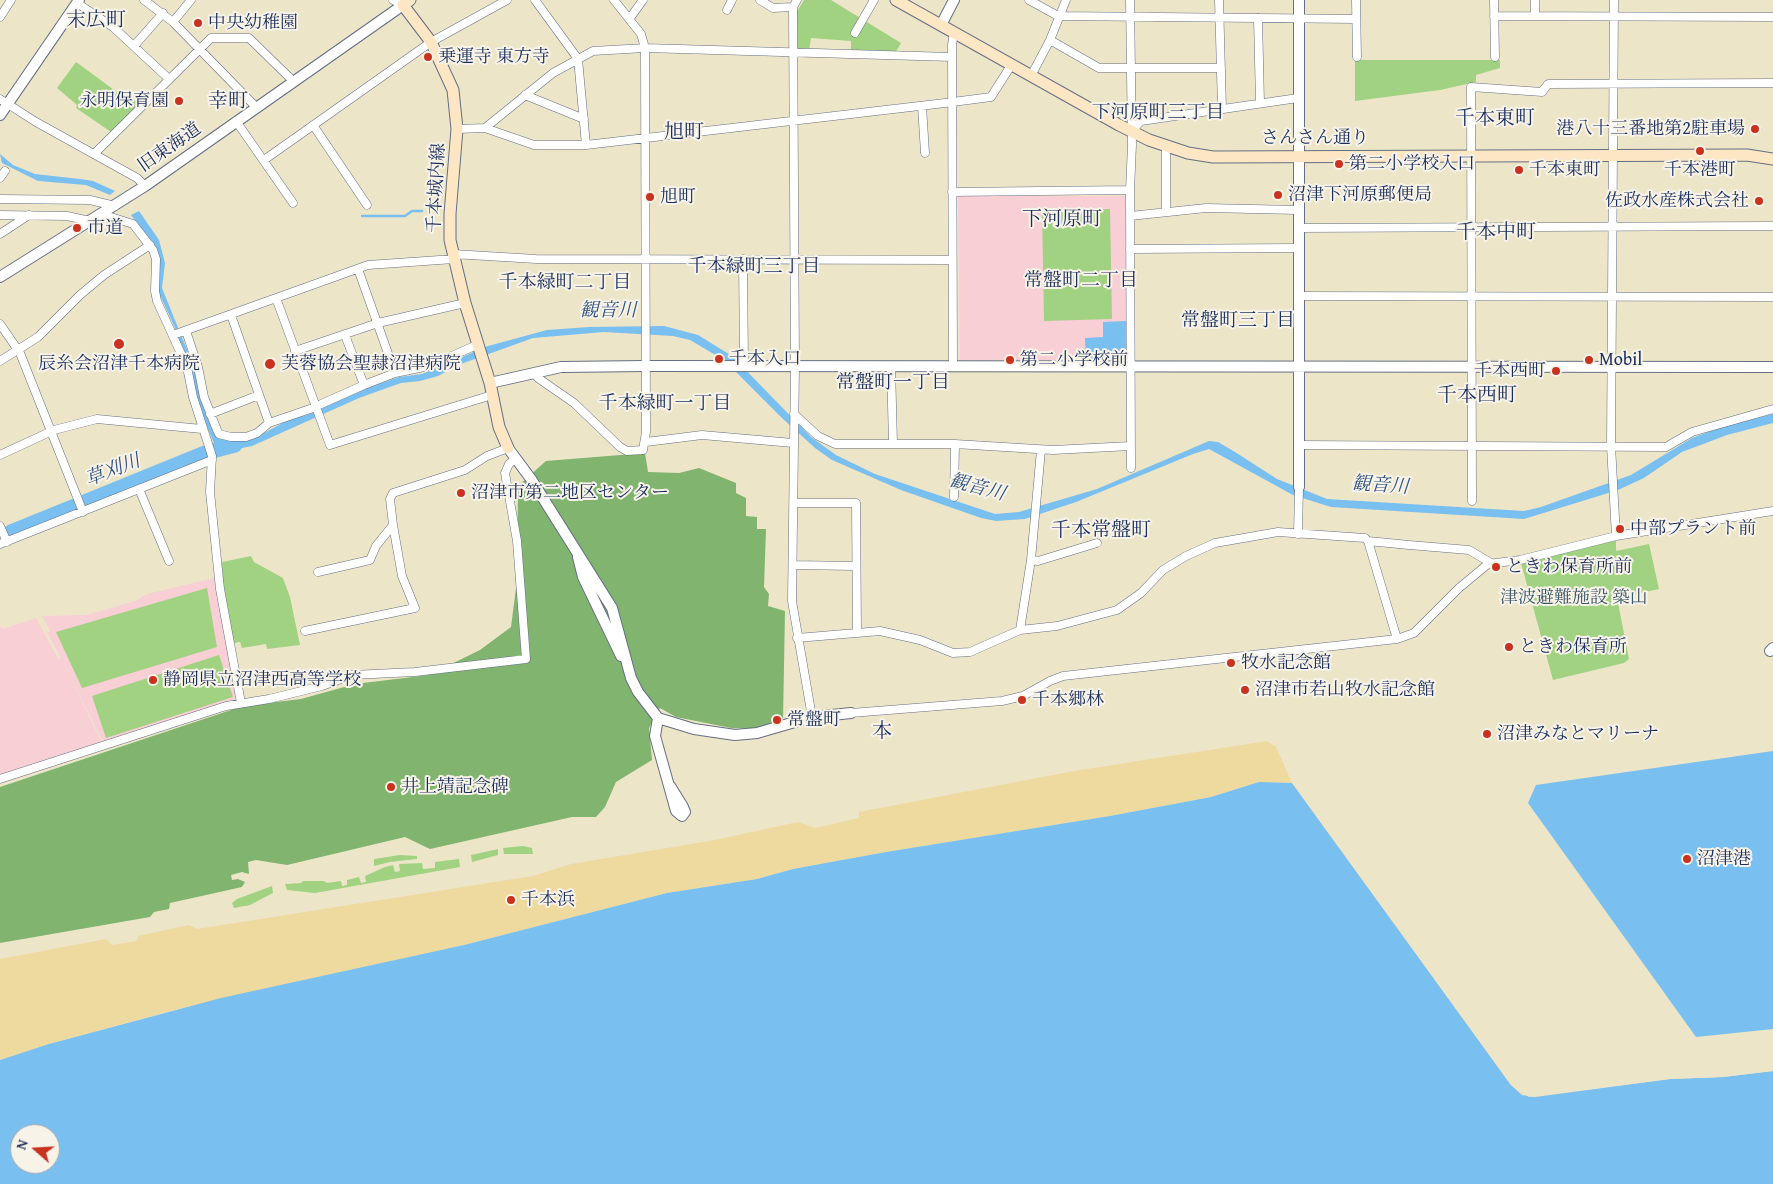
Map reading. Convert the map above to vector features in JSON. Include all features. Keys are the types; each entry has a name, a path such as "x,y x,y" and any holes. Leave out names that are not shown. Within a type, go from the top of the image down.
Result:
{"main road":[{"name":"さんさん通り","path":"896,0 1132,131 1166,146 1188,153 1213,157 1298,155 1747,155 1773,159"},
{"name":"千本城内線","path":"402,2 432,42 454,90 457,129 450,214 453,257 490,382 498,427 508,448"}],"street":[{"path":"0,17 11,0"},
{"path":"173,22 192,0"},
{"path":"264,160 432,42 507,0"},
{"path":"535,0 578,59 586,145"},
{"path":"534,372 574,403 620,447 627,451 641,451 646,442 646,48 641,34 614,0"},
{"path":"630,18 642,0"},
{"path":"727,10 732,0"},
{"path":"760,0 773,8 795,3 793,607 812,717"},
{"path":"855,33 874,0"},
{"path":"941,25 954,0"},
{"path":"1029,0 1058,16 1356,19"},
{"path":"1032,74 1050,40 1066,0"},
{"path":"1130,0 1132,131 1130,190 1131,468"},
{"path":"1219,0 1222,109"},
{"path":"1298,534 1299,0"},
{"path":"1356,0 1357,57"},
{"path":"1494,0 1495,57"},
{"path":"1535,0 1535,16"},
{"path":"1614,0 1612,446 1616,536"},
{"path":"150,1 173,22 256,108"},
{"path":"0,115 4,102 78,2 113,27 170,79"},
{"name":"旧東海道","path":"0,277 145,186 402,2"},
{"path":"134,46 162,13"},
{"path":"1494,16 1773,17"},
{"path":"1258,18 1260,103"},
{"path":"953,367 952,57 954,32"},
{"path":"94,154 210,38 249,38 293,81"},
{"path":"1050,40 1099,68 1221,68"},
{"path":"485,128 553,73 593,51 646,48 952,57"},
{"path":"457,129 485,128 534,145 586,145 794,119 922,106 991,97 1012,64"},
{"path":"1472,502 1470,366 1471,87 1542,92 1548,84 1773,83"},
{"path":"525,95 584,119"},
{"path":"1132,131 1142,120 1298,98"},
{"path":"4,102 138,178 145,186"},
{"path":"922,106 925,153"},
{"path":"236,121 293,203"},
{"path":"313,125 367,205"},
{"path":"1166,146 1166,212"},
{"path":"0,178 5,171"},
{"path":"952,192 1130,190"},
{"path":"0,199 90,200 115,206"},
{"path":"1130,216 1206,208 1298,210"},
{"path":"101,214 133,224 150,245 156,259 155,291 157,301 187,367 202,429 212,460 210,492 220,589 241,703"},
{"path":"0,215 75,216 90,221"},
{"path":"0,234 29,215"},
{"path":"1298,228 1612,225 1773,226"},
{"path":"0,361 38,337 80,295 104,276 150,245"},
{"path":"1130,249 1298,248"},
{"path":"173,335 358,269 382,264 453,257 646,260 952,260"},
{"path":"743,259 743,366"},
{"path":"358,269 395,373"},
{"path":"1298,296 1773,297"},
{"path":"276,298 330,445 492,395"},
{"path":"295,351 378,323 466,304"},
{"path":"230,315 269,423"},
{"path":"0,324 18,350 83,512"},
{"path":"186,331 198,367 210,414 219,434"},
{"path":"345,335 364,385"},
{"path":"219,434 231,437 246,437 257,433 269,423 315,407 395,373 429,366 481,350"},
{"path":"490,382 561,368 646,366 1773,367"},
{"path":"891,367 893,443"},
{"path":"210,414 259,395"},
{"path":"1299,445 1666,447 1692,432 1773,409"},
{"path":"794,416 828,442 955,444 1041,450 1131,446"},
{"path":"0,455 51,432 97,419 202,429"},
{"path":"207,443 219,434"},
{"path":"646,442 702,435 793,443"},
{"path":"954,497 955,444"},
{"path":"305,631 415,608 402,576 390,499 393,493 465,470 487,456 508,448 536,486 577,554 583,577 608,633 627,665 638,692 658,718 694,729 735,734 757,733 812,717 1002,701 1023,696 1050,680 1063,676 1397,639 1414,633 1465,582 1480,569 1491,563 1520,560 1616,536 1773,511"},
{"path":"1020,630 1031,560 1041,450"},
{"path":"0,779 241,703 269,699 322,686 352,675 425,671 526,660 517,541 505,473 509,464 516,458"},
{"path":"0,526 3,543 212,460"},
{"path":"139,489 169,561"},
{"path":"794,503 856,503 857,632"},
{"path":"318,572 370,560 376,546 393,525"},
{"path":"798,638 880,631 899,634 958,653 978,650 1020,630 1057,626 1117,610 1141,592 1163,570 1215,543 1278,532 1366,538 1368,541 1469,550 1491,563"},
{"path":"1368,541 1397,639"},
{"path":"1031,560 1038,561 1096,543"},
{"path":"793,565 856,566"},
{"path":"658,718 654,736 670,786"}],"shaded area":[{"path":"958,196 1127,196 1128,357 1124,361 960,360"},
{"name":"静岡県立沼津西高等学校","path":"214,578 237,695 233,700 103,742 63,663 102,743 0,775 0,626 3,629 36,618 59,660 61,658 47,633 50,631 42,616 87,615 135,601 147,594"}],"green space":[{"path":"804,0 831,0 901,43 894,55 851,52 851,41 811,38 809,51 795,51 796,13"},
{"path":"1355,60 1500,60 1500,68 1476,75 1476,82 1440,90 1355,101"},
{"path":"76,62 121,95 128,99 132,98 138,104 111,132 76,108 77,105 57,88"},
{"path":"1110,209 1112,319 1044,321 1042,210"},
{"path":"645,453 648,472 679,473 699,468 736,483 736,493 746,498 746,516 757,517 757,529 766,529 764,587 769,594 768,606 785,611 783,720 757,729 731,728 676,717 660,708 649,728 652,760 616,782 605,807 596,817 572,817 430,849 405,837 287,865 256,860 248,862 249,874 242,872 231,875 232,880 238,879 245,882 242,887 170,903 169,909 154,912 150,917 0,943 0,787 243,706 301,699 355,684 429,675 480,650 511,627 517,580 518,486 546,461"},
{"name":"津波避難施設 築山","path":"1616,540 1616,551 1649,544 1659,589 1617,598 1629,659 1624,663 1553,680 1521,563"},
{"path":"251,556 254,562 283,578 290,597 300,645 267,649 266,644 242,648 240,642 234,643 223,584 222,562"},
{"path":"207,588 217,647 82,688 56,632"},
{"path":"219,655 233,697 106,738 92,696"},
{"path":"523,846 532,848 533,854 504,854 503,848"},
{"path":"498,849 498,855 472,862 471,855"},
{"path":"400,855 417,856 417,859 374,866 374,859"},
{"path":"459,859 460,867 315,893 287,890 285,884 301,883 303,881 324,881 327,883 341,881 342,886 347,885 347,880 359,877 361,883 366,882 365,876 393,865 395,872 400,871 399,864 422,863 423,869 435,868 435,862"},
{"path":"272,886 273,893 250,905 234,908 232,903 237,899"}],"sand":[{"name":"千本浜","path":"1267,741 1276,747 1292,783 1259,782 1211,797 1110,816 886,852 793,869 757,879 667,893 464,945 174,1010 49,1044 0,1060 0,959 106,939 112,945 137,941 138,936 189,925 197,929 533,876 571,864 715,840 798,822 815,828 859,818 859,812 1074,771"}],"water":[{"path":"0,154 13,165 35,174 93,181 115,191 110,195 86,185 38,181 2,163"},
{"path":"139,211 159,240 165,263 162,288 192,362 206,413 217,438 237,441 255,438 290,419 307,415 367,388 399,377 422,374 488,346 547,330 589,327 664,326 698,335 732,356 811,437 836,455 875,474 995,514 1019,512 1097,489 1209,441 1218,442 1277,479 1327,499 1524,511 1541,507 1631,475 1692,438 1727,425 1773,414 1773,423 1727,435 1682,452 1644,478 1618,490 1524,519 1331,507 1293,495 1209,449 1076,502 1025,519 996,521 981,518 901,490 832,460 815,448 782,418 724,360 690,340 673,336 604,332 533,338 458,365 438,376 420,381 401,383 359,398 252,446 218,453 197,402 175,328 159,293 156,247 131,215"},
{"path":"1126,321 1126,357 1123,360 1086,359 1085,338 1103,337 1103,322"},
{"path":"1773,751 1773,1029 1696,1037 1528,803 1536,785"},
{"path":"1259,782 1292,783 1511,1085 1529,1097 1670,1079 1723,1077 1773,1071 1773,1184 0,1184 0,1060 49,1044 221,998 464,945 667,893 757,879 793,869 886,852 1110,816 1211,797"}],"pier":[{"path":"1291,781 1294,782 1513,1084 1523,1093 1535,1095 1670,1076 1723,1074 1773,1068 1773,1071 1723,1077 1670,1079 1535,1097 1522,1095 1511,1085"}],"waterway":[{"path":"362,216 405,216 412,211 422,211"},
{"name":"草刈川","path":"11,532 205,453 235,445"}],"place":[{"name":"中央幼稚園","path":"198,23"},
{"name":"乗運寺 東方寺","path":"428,57"},
{"name":"永明保育園","path":"179,101"},
{"name":"港八十三番地第2駐車場","path":"1755,129"},
{"name":"千本港町","path":"1700,151"},
{"name":"第二小学校入口","path":"1339,164"},
{"name":"千本東町","path":"1519,170"},
{"name":"沼津下河原郵便局","path":"1278,195"},
{"name":"旭町","path":"650,197"},
{"name":"佐政水産株式会社","path":"1759,201"},
{"name":"市道","path":"77,228"},
{"name":"辰糸会沼津千本病院","path":"119,344"},
{"name":"千本入口","path":"719,359"},
{"name":"第二小学校前","path":"1010,360"},
{"name":"Mobil","path":"1589,360"},
{"name":"芙蓉協会聖隷沼津病院","path":"270,364"},
{"name":"千本西町","path":"1556,371"},
{"name":"沼津市第二地区センター","path":"461,493"},
{"name":"中部プラント前","path":"1620,529"},
{"name":"ときわ保育所前","path":"1496,567"},
{"name":"ときわ保育所","path":"1509,647"},
{"name":"牧水記念館","path":"1231,663"},
{"name":"静岡県立沼津西高等学校","path":"153,680"},
{"name":"沼津市若山牧水記念館","path":"1245,690"},
{"name":"千本郷林","path":"1022,700"},
{"name":"常盤町","path":"777,720"},
{"name":"沼津みなとマリーナ","path":"1487,734"},
{"name":"井上靖記念碑","path":"391,787"},
{"name":"沼津港","path":"1687,859"},
{"name":"千本浜","path":"511,900"}],"district":[{"name":"末広町","path":"96,21"},
{"name":"幸町","path":"228,102"},
{"name":"下河原町三丁目","path":"1158,113"},
{"name":"千本東町","path":"1495,119"},
{"name":"旭町","path":"684,133"},
{"name":"下河原町","path":"1062,220"},
{"name":"千本中町","path":"1496,233"},
{"name":"千本緑町三丁目","path":"754,267"},
{"name":"常盤町二丁目","path":"1081,281"},
{"name":"千本緑町二丁目","path":"565,283"},
{"name":"常盤町三丁目","path":"1238,321"},
{"name":"常盤町一丁目","path":"893,383"},
{"name":"千本西町","path":"1477,396"},
{"name":"千本緑町一丁目","path":"665,404"},
{"name":"千本常盤町","path":"1101,531"},
{"name":"本","path":"882,732"}],"water label":[{"name":"観音川","path":"608,311"},
{"name":"観音川","path":"1380,486"},
{"name":"観音川","path":"977,488"}]}
